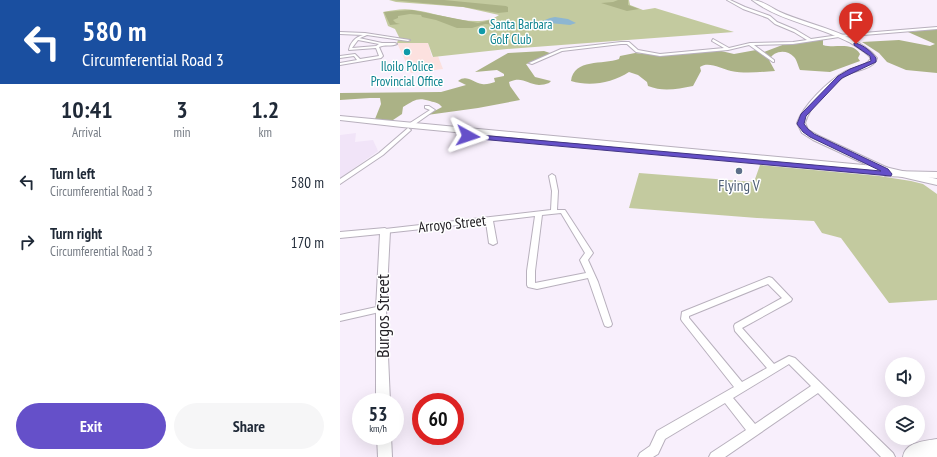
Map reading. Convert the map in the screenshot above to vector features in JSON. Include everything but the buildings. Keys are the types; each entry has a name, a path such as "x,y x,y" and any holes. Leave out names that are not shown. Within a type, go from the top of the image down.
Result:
{"main road":[{"path":"754,0 779,13 841,36 868,51 874,60 871,63 852,70 840,77 803,115 801,124 805,131 812,136 887,172 937,186"},
{"path":"340,118 408,128"},
{"path":"340,122 905,174 937,175"},
{"path":"887,172 937,172"},
{"path":"905,174 937,182"}],"street":[{"path":"728,0 744,8 769,17 776,23 795,31 811,41"},
{"path":"531,63 561,50 624,42 628,43 637,51 653,55 728,49 750,44 793,43 841,36 937,28"},
{"path":"340,33 368,34 408,40"},
{"path":"368,34 359,37 350,49 377,47 382,44"},
{"path":"357,39 382,44 395,44"},
{"path":"713,40 728,49"},
{"path":"750,44 773,62"},
{"path":"340,64 381,56 377,47"},
{"path":"340,58 355,55 359,60"},
{"path":"340,182 380,154 408,128 433,110 427,107"},
{"path":"552,176 555,191 554,212"},
{"name":"Arroyo Street","path":"340,236 563,211 589,253 584,259 591,275"},
{"path":"539,214 531,271 531,285 537,286 591,275 608,324"},
{"path":"489,220 493,243"},
{"name":"Burgos Street","path":"384,393 381,309 385,231"},
{"path":"741,388 685,319 685,314 767,280 770,281 788,299 738,326 738,329 773,369"},
{"path":"340,318 381,309"},
{"path":"644,457 654,450 661,435 789,360 792,361 817,388 889,457"},
{"path":"715,457 817,388"},
{"path":"726,397 754,431"},
{"path":"915,455 937,444"},
{"path":"384,445 385,457"},
{"path":"915,455 937,454"}],"shaded area":[{"path":"397,43 428,43 432,57 438,56 443,69 411,73"},
{"path":"356,133 355,142 373,140 378,151 340,178 340,135"}],"green space":[{"path":"389,0 629,0 630,5 643,10 655,8 734,32 507,49 433,57 428,43 397,43 399,37 395,29 388,26 383,12 410,9 470,21 491,19 499,15 463,7 396,2"},
{"path":"392,0 444,0 506,6 508,7 508,12 498,13 464,7"},
{"path":"628,0 628,5 639,9 627,11 601,3"},
{"path":"412,10 478,23 491,20 499,23 497,25 485,24 472,28 457,28 436,20 422,17 421,15 410,14 398,16 398,18 393,20 400,24 390,25 384,12"},
{"path":"937,29 937,73 906,70 887,62 879,53 862,42 899,40 930,46 935,44 908,32"},
{"path":"823,39 823,45 848,46 857,50 860,54 858,58 860,61 830,72 800,70 797,61 791,54 781,52 774,54 769,60 775,71 742,72 731,71 711,65 704,65 700,67 701,71 693,86 670,89 659,89 648,86 647,82 638,75 629,72 615,79 601,83 586,84 571,81 573,74 583,66 612,61 619,59 620,56 635,53 658,55 717,50 734,54 756,50 764,52 785,44"},
{"path":"544,51 550,53 546,58 526,64 535,77 551,81 549,83 539,85 521,80 509,82 510,86 520,100 478,108 427,115 442,107 437,103 419,99 403,107 402,114 390,122 375,119 381,104 380,98 340,100 340,93 441,92 466,85 458,81 464,78 479,83 488,84 495,82 494,78 504,76 504,74 497,70 475,72 508,53"},
{"path":"760,165 879,176 911,181 923,184 937,194 937,300 889,303 841,238 822,233 814,221 629,208 639,173 754,182"}],"water":[{"path":"555,17 568,19 576,23 570,25 540,22"}],"place":[{"name":"Santa Barbara Golf Club","path":"482,31"},
{"name":"Iloilo Police Provincial Office","path":"407,52"},
{"name":"Flying V","path":"739,171"}],"route":[{"path":"468,136 888,174 885,170 812,136 805,131 801,124 803,115 837,79 852,70 873,62 874,58 872,55 856,44"}]}
